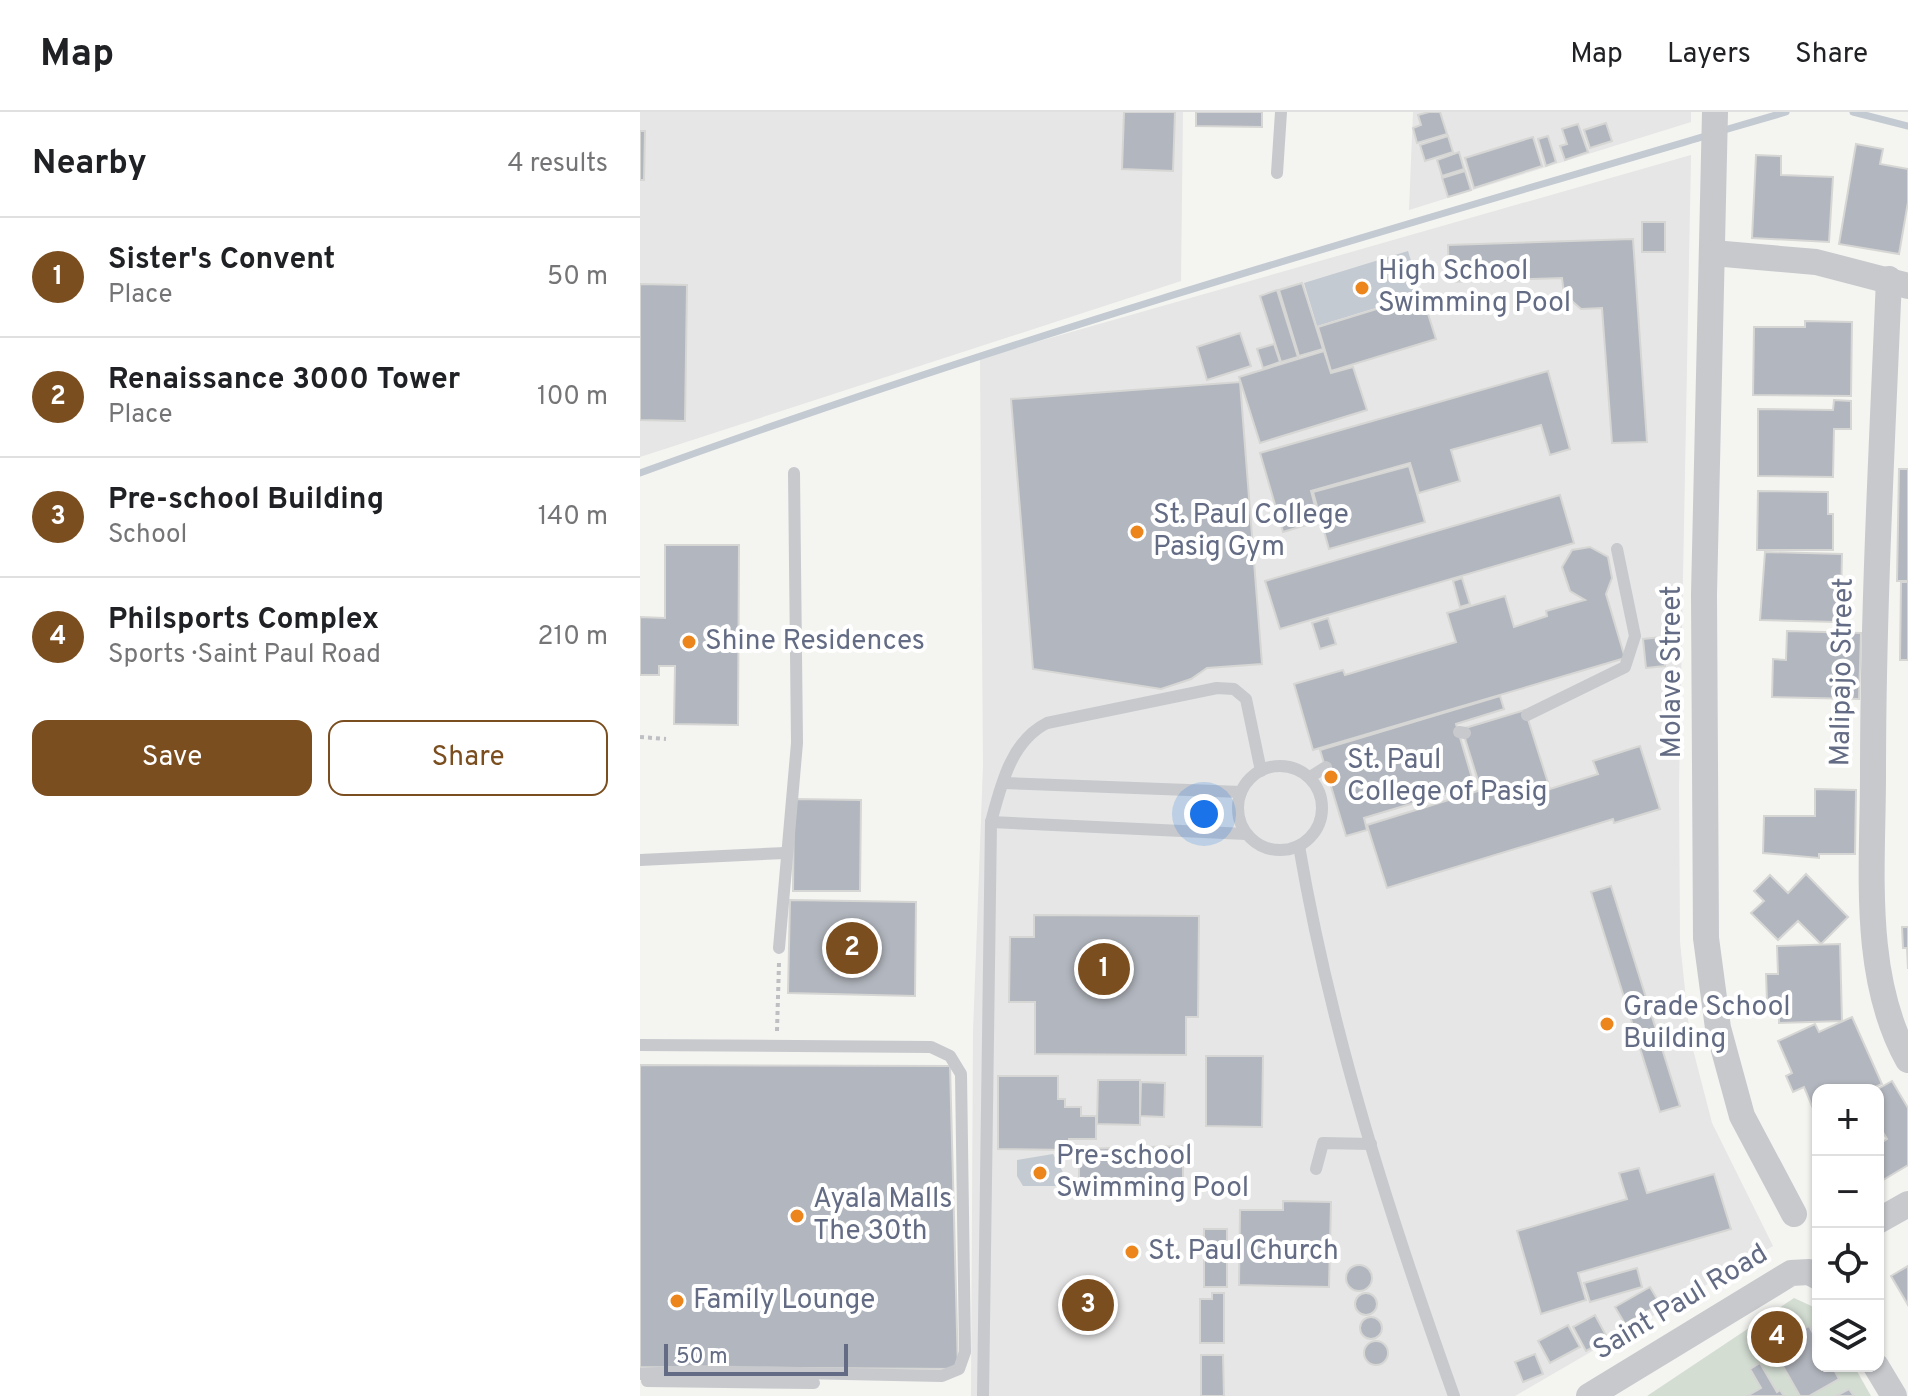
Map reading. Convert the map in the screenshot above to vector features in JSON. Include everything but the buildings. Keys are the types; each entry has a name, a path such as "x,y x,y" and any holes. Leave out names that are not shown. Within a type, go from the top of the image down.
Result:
{"street":[{"name":"Molave Street","path":"1715,112 1704,595 1706,938 1718,1028 1742,1116 1794,1214"},
{"path":"1713,253 1816,262 1899,282"},
{"name":"Malipajo Street","path":"1899,282 1873,647 1873,890 1878,968 1908,1060"},
{"path":"1884,1218 1908,1204"},
{"name":"Saint Paul Road","path":"1589,1396 1791,1273 1812,1274"},
{"path":"1880,1372 1894,1396"}],"lane":[{"path":"1277,173 1281,112"},
{"path":"779,948 797,743 794,473"},
{"path":"1527,715 1625,667 1635,636 1617,549"},
{"path":"983,1396 991,822 1023,739 1047,723 1217,688 1234,689 1246,699 1261,771"},
{"path":"1310,777 1326,767"},
{"path":"991,822 1246,834 1270,849 1299,846 1311,837 1323,811 1321,796 1310,777 1290,768 1261,771 1241,792 1238,806 1246,834"},
{"path":"1004,783 1241,792"},
{"path":"1299,846 1319,956 1371,1144 1454,1396"},
{"path":"640,860 785,853"},
{"path":"640,1045 931,1047 950,1056 961,1074 965,1352 959,1369 942,1376 694,1371 640,1377"},
{"path":"1316,1169 1323,1143 1371,1144"},
{"path":"640,1377 814,1383"}],"path":[{"path":"640,737 666,739"},
{"path":"777,1045 779,948"}],"shaded area":[{"path":"640,112 1183,112 1181,281 640,457"},
{"path":"1413,112 1691,112 1691,122 1409,210"},
{"name":"St. Paul College of Pasig","path":"1691,155 1679,787 1680,942 1690,1038 1712,1123 1773,1246 1515,1396 971,1396 973,1033 983,766 980,358"},
{"name":"High School Swimming Pool","path":"1408,251 1421,294 1317,326 1304,283"},
{"name":"Pre-school Swimming Pool","path":"1053,1154 1066,1178 1066,1186 1023,1186 1017,1176 1017,1160"},
{"path":"1794,1298 1812,1306 1812,1372 1857,1372 1871,1396 1647,1396"}],"waterway":[{"path":"1721,131 1786,112"},
{"path":"1853,112 1908,126"},
{"path":"640,473 1038,337 1709,135"}],"place":[{"name":"High School Swimming Pool","path":"1362,288"},
{"name":"St. Paul College Pasig Gym","path":"1137,532"},
{"name":"Shine Residences","path":"689,642"},
{"name":"St. Paul College of Pasig","path":"1331,777"},
{"name":"Renaissance 3000 Tower","path":"852,948"},
{"name":"Sister's Convent","path":"1104,969"},
{"name":"Grade School Building","path":"1607,1024"},
{"name":"Pre-school Swimming Pool","path":"1040,1173"},
{"name":"Ayala Malls The 30th","path":"797,1216"},
{"name":"St. Paul Church","path":"1132,1252"},
{"name":"Family Lounge","path":"677,1301"},
{"name":"Pre-school Building","path":"1088,1305"},
{"name":"Philsports Complex","path":"1777,1337"}]}
